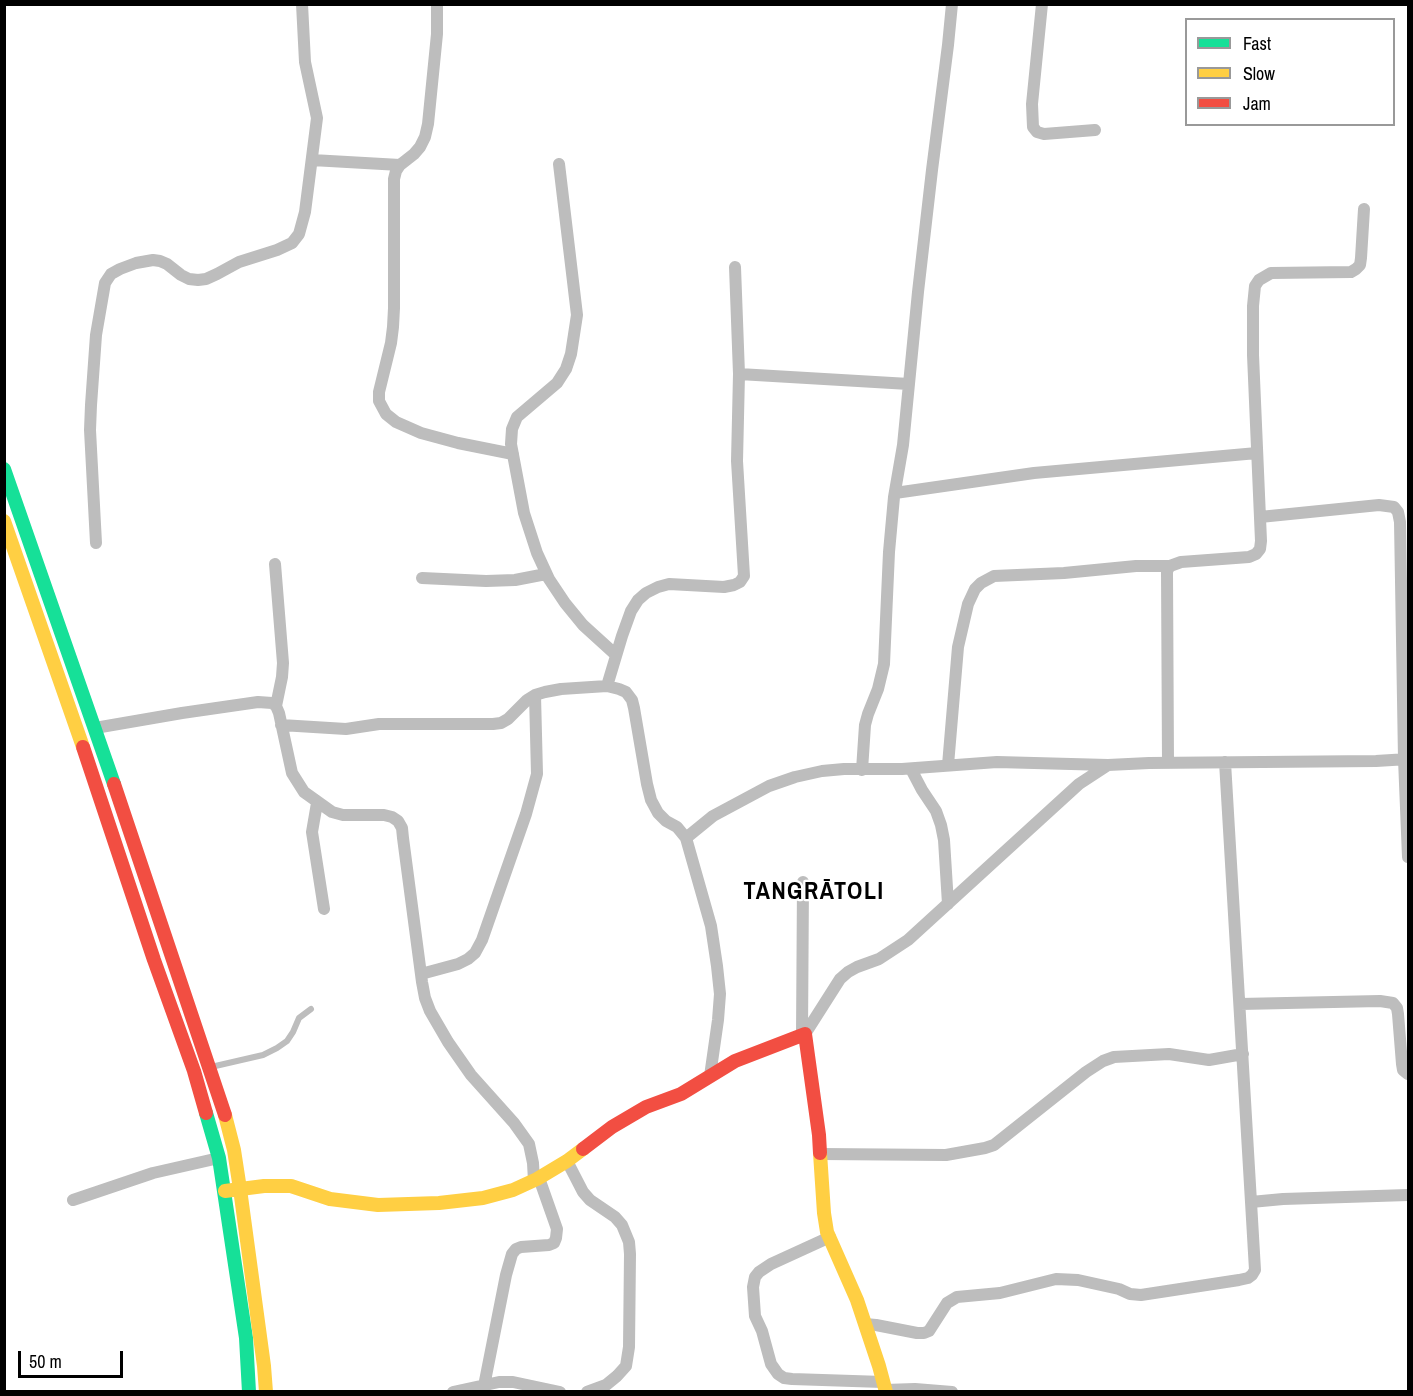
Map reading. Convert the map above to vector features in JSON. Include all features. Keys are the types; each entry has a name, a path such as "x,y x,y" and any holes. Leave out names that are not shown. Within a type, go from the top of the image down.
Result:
{"main road":[{"path":"4,469 95,728 225,1114 240,1189 266,1392"},
{"path":"4,520 194,1071 219,1158 246,1338 249,1392"},
{"path":"225,1191 264,1186 291,1186 330,1199 378,1205 439,1203 483,1198 513,1190 567,1161 612,1127 646,1107 681,1094 750,1054 804,1034 821,1154 827,1232 857,1300 885,1388"}],"street":[{"path":"96,543 90,430 96,335 105,283 111,274 120,269 153,260 167,264 189,279 198,280 217,274 239,262 277,250 292,243 299,234 317,118 304,62 302,4"},
{"path":"438,4 428,124 420,147 400,165 394,178 393,327 379,401 386,414 396,422 421,433 513,454"},
{"path":"862,770 865,725 884,664 889,552 895,493 903,445 929,192 952,4"},
{"path":"1042,4 1032,104 1033,127 1036,132 1044,134 1095,130"},
{"path":"312,160 400,165"},
{"path":"559,164 577,315 571,354 558,383 517,417 512,429 511,444 524,513 546,574 583,625 616,655"},
{"path":"948,765 958,647 968,604 975,589 981,583 994,576 1064,573 1136,566 1170,567 1181,562 1250,557 1260,549 1253,355 1253,306 1256,286 1259,280 1271,273 1351,272 1356,269 1360,265 1361,258 1364,209"},
{"path":"607,686 632,611 638,600 646,593 669,584 734,585 744,576 737,461 739,374 735,267"},
{"path":"739,374 909,384"},
{"path":"895,493 1034,472 1257,453"},
{"path":"1260,517 1379,505 1394,507 1398,512 1408,857"},
{"path":"275,564 283,663 276,706 292,773 304,792 332,812 343,815 384,815 398,821 402,828 421,974 428,1004 448,1042 471,1075 529,1144 536,1179 557,1229 554,1243 521,1247 512,1254 484,1386"},
{"path":"1167,763 1166,579 1170,567"},
{"path":"422,578 486,581 515,580 546,574"},
{"path":"281,725 346,729 379,724 493,724 508,719 526,700 535,695 561,689 607,686 626,692 632,700 651,800 658,813 677,827 686,838 711,926 720,994 710,1076"},
{"path":"421,974 468,960 482,940 537,774 535,695"},
{"path":"95,728 258,702 268,702 276,706"},
{"path":"686,838 713,816 769,786 822,771 911,769 998,762 1108,765 1406,759"},
{"path":"865,1324 917,1334 924,1333 929,1331 947,1303 957,1297 1012,1291 1056,1280 1078,1280 1141,1295 1248,1278 1254,1270 1225,762"},
{"path":"804,1034 840,979 848,972 896,949 1079,784 1108,765"},
{"path":"911,769 936,811 941,825 948,904"},
{"path":"317,803 312,832 324,909"},
{"path":"802,882 804,1034"},
{"path":"1240,1004 1380,1001 1393,1003 1398,1014 1403,1070 1408,1074"},
{"path":"821,1154 946,1155 985,1148 993,1145 1103,1061 1161,1054 1209,1060 1243,1054"},
{"path":"73,1200 153,1173 219,1158"},
{"path":"567,1161 583,1192 595,1204 615,1217 622,1225 629,1242 630,1347 626,1366 606,1385 587,1392"},
{"path":"1251,1202 1408,1194"},
{"path":"830,1237 771,1264 755,1277 753,1287 755,1316 762,1331 771,1364 778,1374 792,1379 952,1392"},
{"path":"453,1392 499,1382 513,1382 560,1392"}],"lane":[{"path":"210,1067 263,1055 277,1048 287,1041 300,1018 311,1009"}],"traffic: fast":[{"path":"4,469 114,784"},
{"path":"206,1113 219,1158 246,1338 249,1392"}],"traffic: slow":[{"path":"4,521 83,747"},
{"path":"225,1115 234,1150 240,1189 266,1392"},
{"path":"225,1191 264,1186 291,1186 330,1199 378,1205 439,1203 483,1198 513,1190 537,1179 583,1149"},
{"path":"820,1153 827,1232 857,1300 886,1392"}],"traffic: jam":[{"path":"83,747 154,960 194,1071 206,1113"},
{"path":"114,784 225,1115"},
{"path":"583,1149 612,1127 646,1107 681,1094 735,1061 805,1034 820,1153"}],"district":[{"name":"TANGRĀTOLI","path":"814,893"}]}
